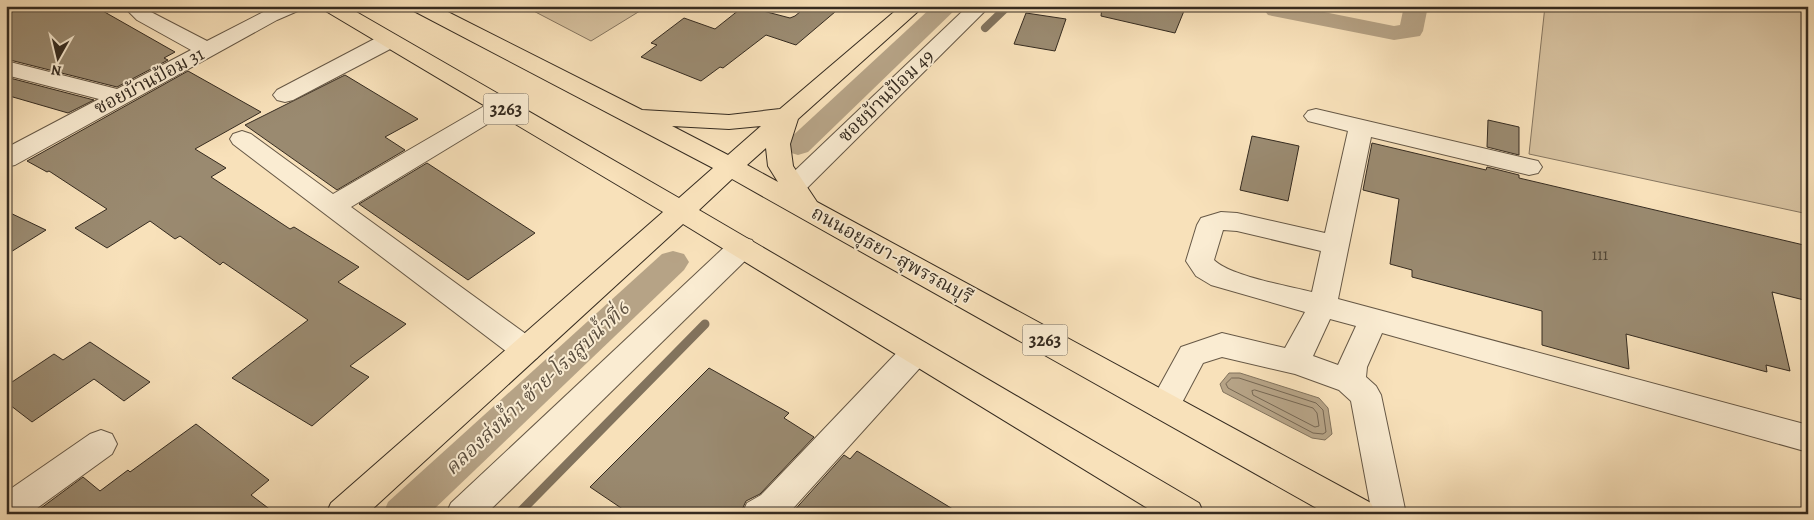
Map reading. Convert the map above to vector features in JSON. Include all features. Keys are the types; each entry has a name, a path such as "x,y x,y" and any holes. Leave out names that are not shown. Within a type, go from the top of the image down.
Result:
{"main road":[{"name":"3263","path":"331,6 742,247 1187,514"},
{"name":"ถนนอยุธยา-สุพรรณบุรี","path":"419,6 730,167 801,198 1164,407 1359,514"},
{"path":"343,514 787,116 914,6"},
{"path":"636,117 729,122 787,116"},
{"path":"787,116 778,144 781,166 801,198"}],"street":[{"path":"133,6 144,16 207,50"},
{"name":"ซอยบ้านป้อม 31","path":"6,159 207,50 293,6"},
{"name":"ซอยบ้านป้อม 49","path":"801,198 980,6"},
{"path":"285,95 388,40"},
{"path":"6,68 120,97"},
{"path":"332,206 501,106"},
{"path":"1316,116 1529,166"},
{"path":"1297,363 1299,351 1323,305 1361,128"},
{"path":"242,139 526,350"},
{"path":"1336,245 1237,222 1221,221 1210,225 1200,260 1206,269 1221,278 1808,439"},
{"path":"463,514 742,247"},
{"path":"1350,381 1352,367 1373,320"},
{"path":"1164,407 1192,355 1222,345 1297,363 1350,381 1365,395 1389,514"},
{"path":"759,514 773,506 916,352"},
{"path":"6,512 38,487 101,444"}],"shaded area":[{"path":"524,6 648,6 591,41"},
{"path":"1545,6 1808,6 1808,214 1529,154"}],"water":[{"path":"1229,373 1240,373 1319,398 1328,408 1332,434 1325,440 1312,438 1223,392 1220,384"}],"building":[{"path":"6,6 94,6 175,52 164,58 168,60 117,87 6,59"},
{"path":"744,6 790,18 807,6 842,6 796,45 766,35 723,68 720,67 701,81 641,57 657,45 651,43 684,18 715,29"},
{"path":"1102,6 1186,6 1175,33 1101,16"},
{"path":"1026,13 1066,19 1055,51 1014,44"},
{"path":"188,71 261,112 195,149 226,168 211,177 290,229 294,227 359,267 338,282 406,324 350,366 369,377 312,426 232,378 308,320 223,262 220,265 180,236 175,239 150,221 107,248 75,228 107,209 49,171 47,172 27,161"},
{"path":"345,75 418,119 385,137 405,150 337,190 245,125"},
{"path":"6,77 94,100 68,113 6,95"},
{"path":"1488,120 1519,127 1519,155 1487,147"},
{"path":"1252,136 1299,146 1288,201 1240,190"},
{"path":"1372,143 1486,170 1487,167 1519,175 1519,178 1808,246 1808,301 1772,292 1790,371 1766,365 1767,372 1626,334 1629,369 1542,345 1542,311 1412,277 1412,270 1390,264 1399,199 1363,190"},
{"path":"427,163 535,233 468,280 359,204"},
{"path":"6,211 46,230 6,255"},
{"path":"90,342 150,382 124,401 94,379 32,422 6,402 6,386 54,354 63,360"},
{"path":"709,368 789,413 784,418 814,437 760,494 746,501 740,514 630,514 590,487"},
{"path":"196,424 269,480 251,495 276,514 33,514 83,477 100,491 128,470 130,472"},
{"path":"857,451 961,514 791,514 844,455 850,459"}],"waterway":[{"name":"คลองส่งน้ำ 1 ซ้าย-โรงสูบน้ำที่ 6","path":"798,146 947,6"},
{"path":"985,28 1008,6"},
{"path":"1276,10 1394,33 1411,31 1416,6"},
{"name":"คลองส่งน้ำ 1 ซ้าย-โรงสูบน้ำที่ 6","path":"402,514 673,262"},
{"path":"518,514 705,324"}]}
